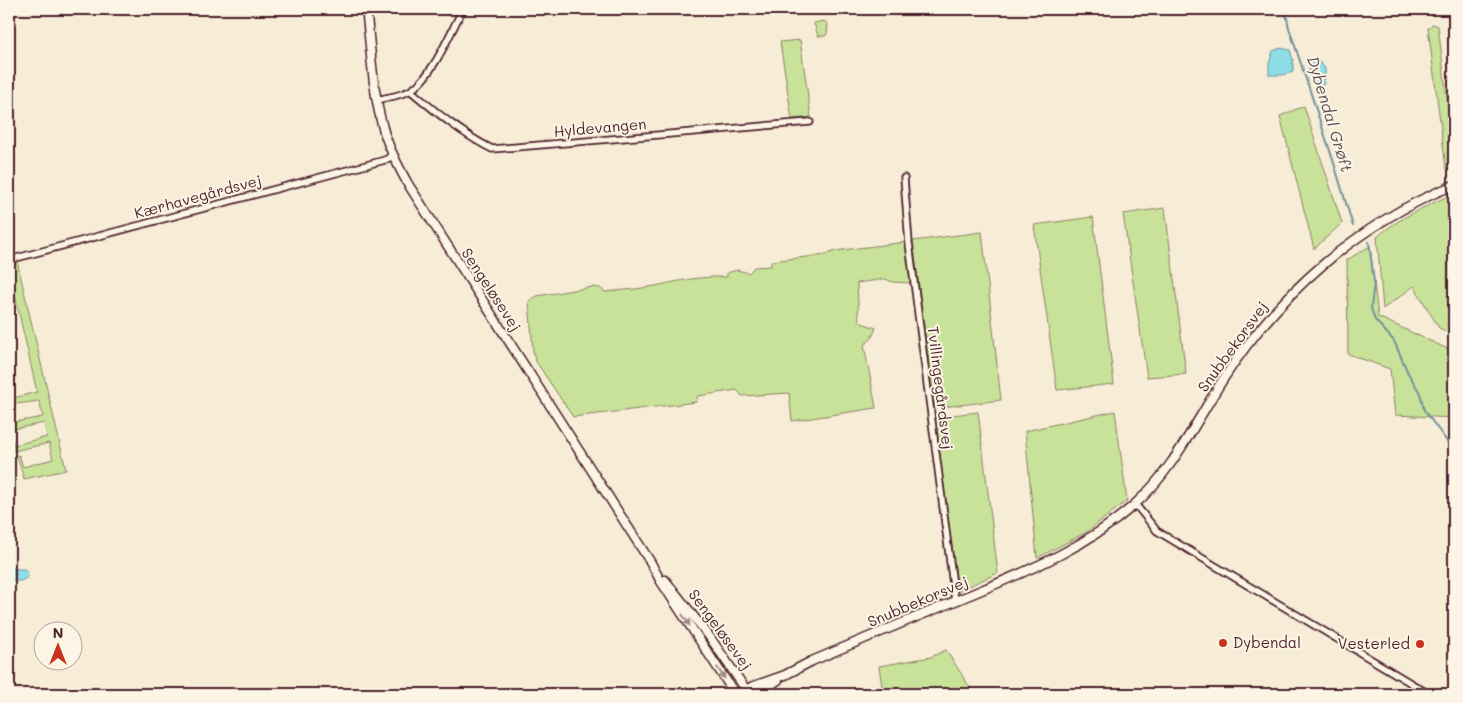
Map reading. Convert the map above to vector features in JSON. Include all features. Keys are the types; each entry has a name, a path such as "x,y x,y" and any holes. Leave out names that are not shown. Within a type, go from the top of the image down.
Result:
{"street":[{"name":"Sengeløsevej","path":"366,9 377,100 383,128 393,156 412,191 734,694"},
{"path":"377,100 411,90 422,82 432,68 463,9"},
{"name":"Hyldevangen","path":"411,90 438,113 479,143 492,149 810,122"},
{"name":"Kærhavegårdsvej","path":"9,260 385,160 393,156"},
{"name":"Tvillingegårdsvej","path":"904,178 909,243 955,601"},
{"name":"Snubbekorsvej","path":"746,693 812,661 1034,568 1071,550 1098,533 1135,504 1174,458 1246,345 1301,283 1353,240 1381,222 1454,185"},
{"path":"1135,504 1157,531 1430,694"},
{"name":"Sengeløsevej","path":"651,563 709,636 746,693"},
{"name":"Snubbekorsvej","path":"758,694 785,675"}],"green space":[{"path":"824,21 828,24 827,34 825,36 818,36 814,23"},
{"path":"1433,24 1438,26 1454,154 1454,166 1450,170 1446,168 1428,28"},
{"path":"800,40 811,117 792,119 780,42"},
{"path":"1304,106 1342,223 1314,249 1280,116"},
{"path":"1454,193 1454,333 1439,328 1414,286 1383,309 1377,237 1404,218"},
{"path":"1165,208 1186,374 1147,377 1123,214"},
{"path":"1093,217 1114,384 1057,390 1034,225"},
{"path":"982,232 1001,400 935,408 913,241"},
{"path":"906,242 911,283 892,282 886,279 857,283 859,322 876,328 871,339 864,345 876,408 792,421 789,393 742,396 737,390 698,396 696,402 573,417 535,360 529,301 537,296 592,287 600,288 605,292 646,288 693,279 727,277 727,273 737,270 749,273 754,267 771,266 771,261 825,255 835,251"},
{"path":"1370,246 1378,317 1450,350 1454,418 1395,415 1390,369 1348,354 1347,260"},
{"path":"17,261 66,470 24,479 17,456 19,455 23,467 53,459 49,443 14,451 9,437 10,433 14,445 47,437 44,423 9,430 9,423 43,417 39,401 9,405 9,399 37,392 9,269 9,263"},
{"path":"1115,411 1127,501 1085,533 1037,558 1025,431"},
{"path":"978,412 998,573 958,591 935,417"},
{"path":"665,582 717,651 742,691 737,690 716,657 703,642"},
{"path":"946,650 974,694 883,694 879,666 931,657"}],"water":[{"path":"1281,48 1290,50 1293,60 1293,72 1282,75 1269,75 1269,64 1273,51"},
{"path":"1318,61 1325,68 1325,75 1324,83 1318,90 1312,80 1309,69 1312,63"},
{"path":"9,569 25,569 28,577 21,581 9,581"}],"waterway":[{"name":"Dybendal Grøft","path":"1285,9 1289,28 1353,226"},
{"name":"Dybendal Grøft","path":"1369,242 1374,282 1371,308 1375,320 1394,341 1408,373 1420,393 1424,410 1454,451"}],"place":[{"name":"Dybendal","path":"1223,643"},
{"name":"Vesterled","path":"1420,644"}]}
